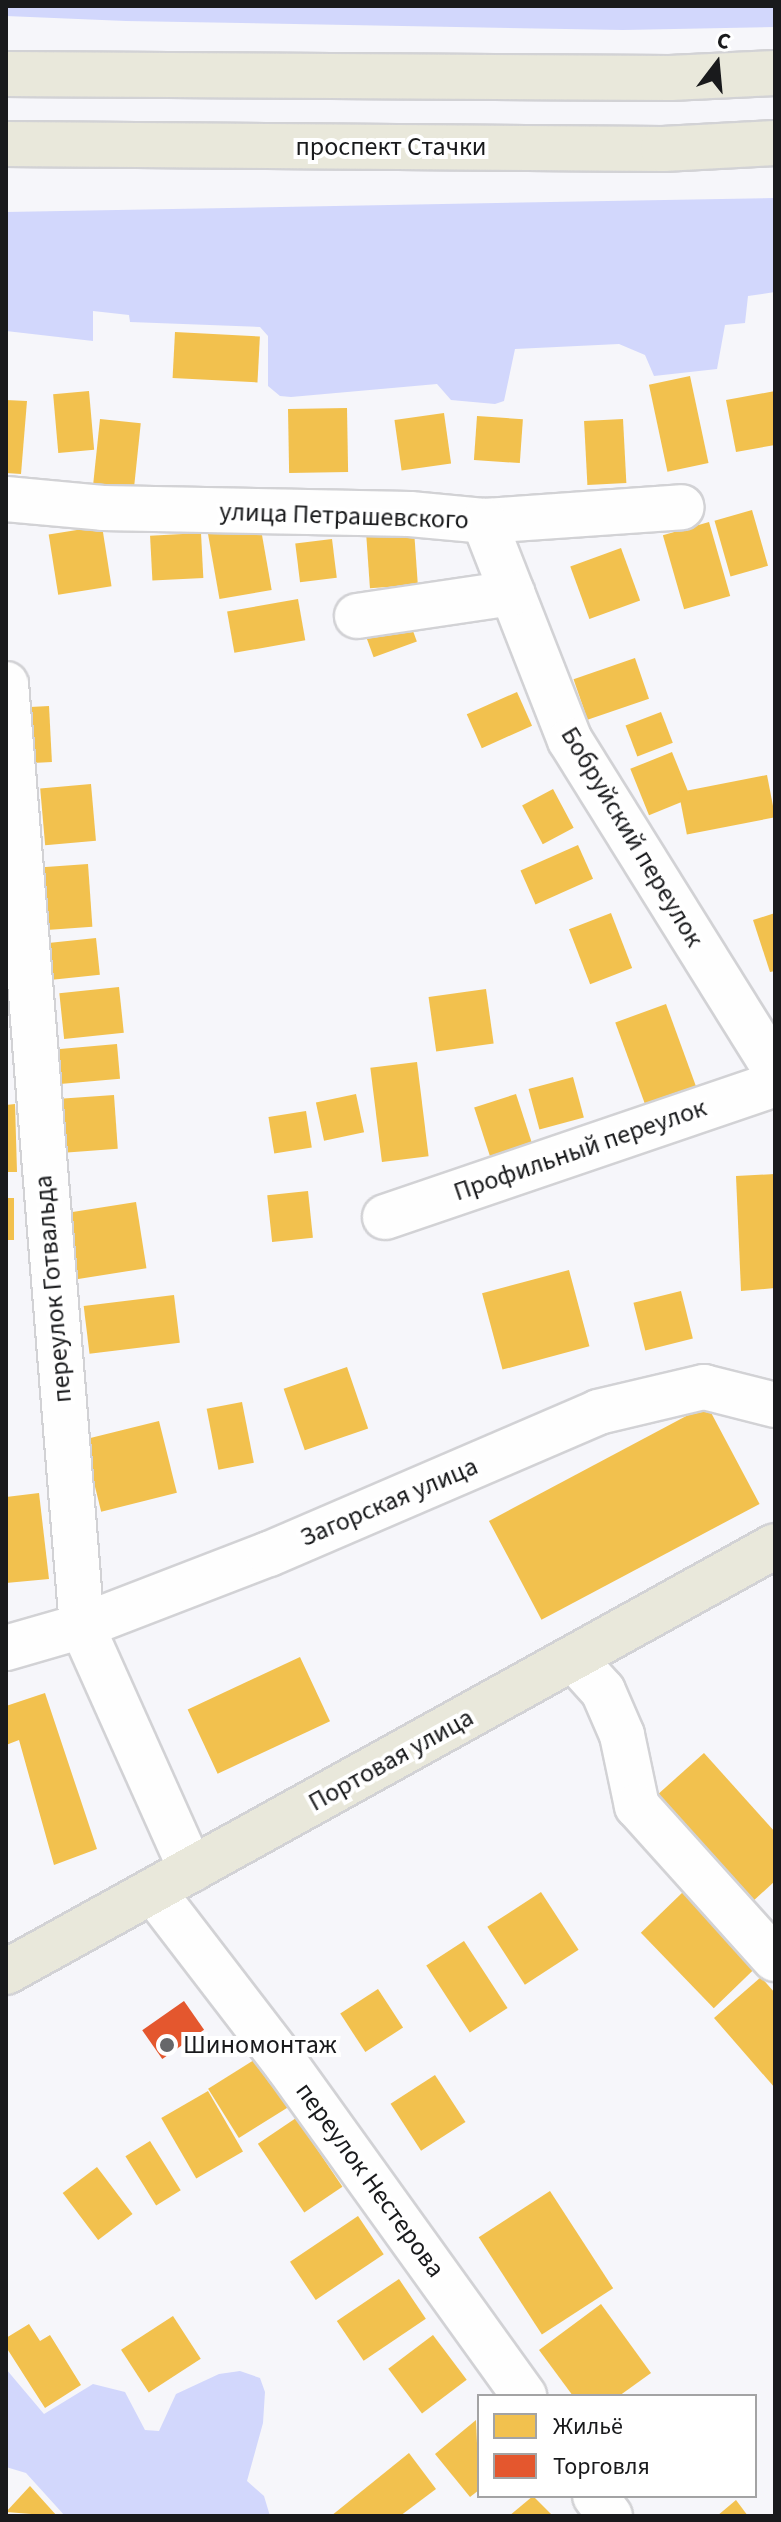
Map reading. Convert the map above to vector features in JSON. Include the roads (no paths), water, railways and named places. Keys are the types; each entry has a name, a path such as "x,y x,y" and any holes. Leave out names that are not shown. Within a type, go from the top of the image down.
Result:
{"main road":[{"path":"6,74 670,78 775,73"},
{"name":"проспект Стачки","path":"6,144 663,149 775,143"},
{"name":"Портовая улица","path":"6,1972 775,1546"}],"street":[{"name":"улица Петрашевского","path":"6,499 103,508 410,514 484,521 682,507"},
{"name":"Бобруйский переулок","path":"484,521 570,740 775,1069"},
{"path":"357,616 512,593"},
{"name":"переулок Готвальда","path":"6,684 82,1626 191,1870"},
{"name":"Профильный переулок","path":"385,1217 775,1084"},
{"name":"Загорская улица","path":"6,1648 82,1626 269,1554 598,1412 704,1387 775,1405"},
{"path":"574,1659 603,1691 622,1735 637,1806 775,1959"},
{"name":"переулок Нестерова","path":"153,1891 288,2067 523,2394"},
{"path":"596,2498 610,2516"}],"place":[{"name":"Шиномонтаж","path":"167,2045"}]}
